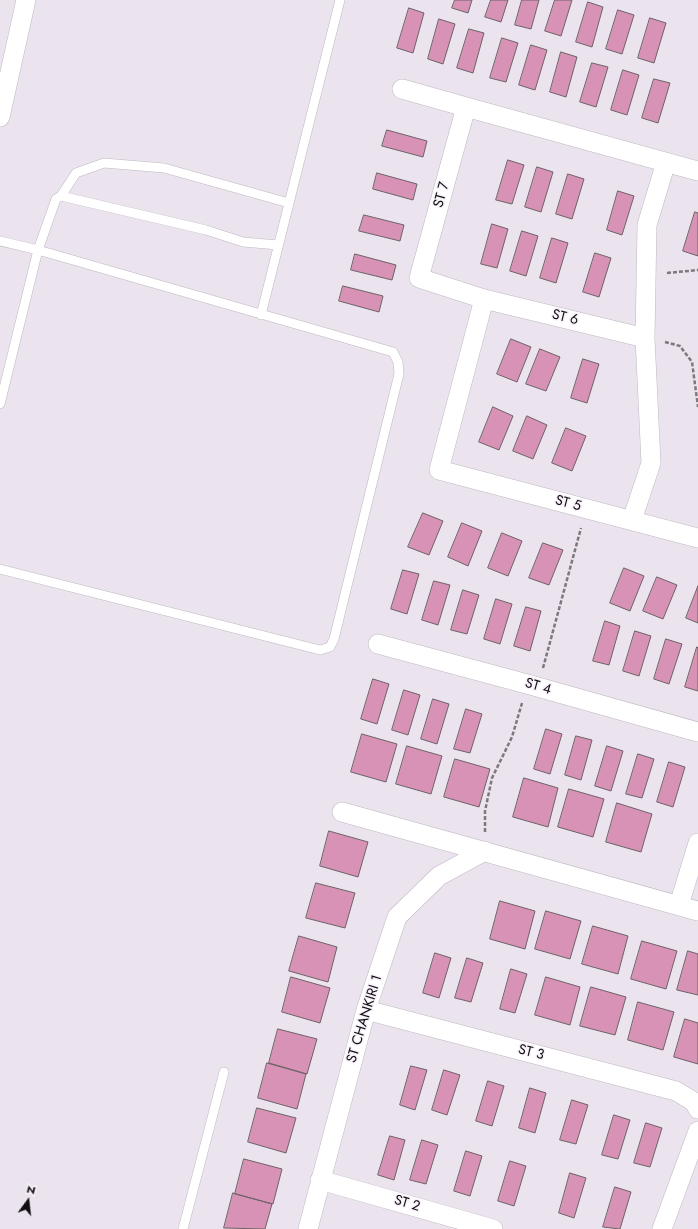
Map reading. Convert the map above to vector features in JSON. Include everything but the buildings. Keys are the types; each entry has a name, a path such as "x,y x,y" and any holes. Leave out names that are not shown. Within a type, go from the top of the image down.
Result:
{"street":[{"path":"0,117 26,0"},
{"path":"402,89 698,171"},
{"name":"ST 7","path":"466,107 419,278 484,299"},
{"path":"632,520 651,463 645,338 647,225 666,162"},
{"name":"ST 6","path":"484,299 645,338"},
{"name":"ST 5","path":"484,299 439,470 698,538"},
{"name":"ST 4","path":"378,644 533,685 698,732"},
{"path":"342,812 698,911"},
{"path":"679,906 698,843"},
{"name":"ST CHANKIRI 1","path":"308,1229 366,1010 397,917 439,876 485,851"},
{"name":"ST 3","path":"366,1010 676,1091 696,1106"},
{"path":"662,1229 698,1131"},
{"name":"ST 2","path":"320,1180 493,1229"}],"lane":[{"path":"261,315 340,0"},
{"path":"0,404 38,250 56,199 61,196 76,173 104,163 164,168 289,202"},
{"path":"61,196 206,230 242,242 278,245"},
{"path":"0,241 38,250 393,352 398,362 399,374 334,639 330,647 320,650 0,569"},
{"path":"183,1229 224,1072"}],"path":[{"path":"646,274 698,270"},
{"path":"645,338 680,346 692,362 698,407"},
{"path":"485,851 484,811 492,778 512,737 546,654 587,508"}]}
